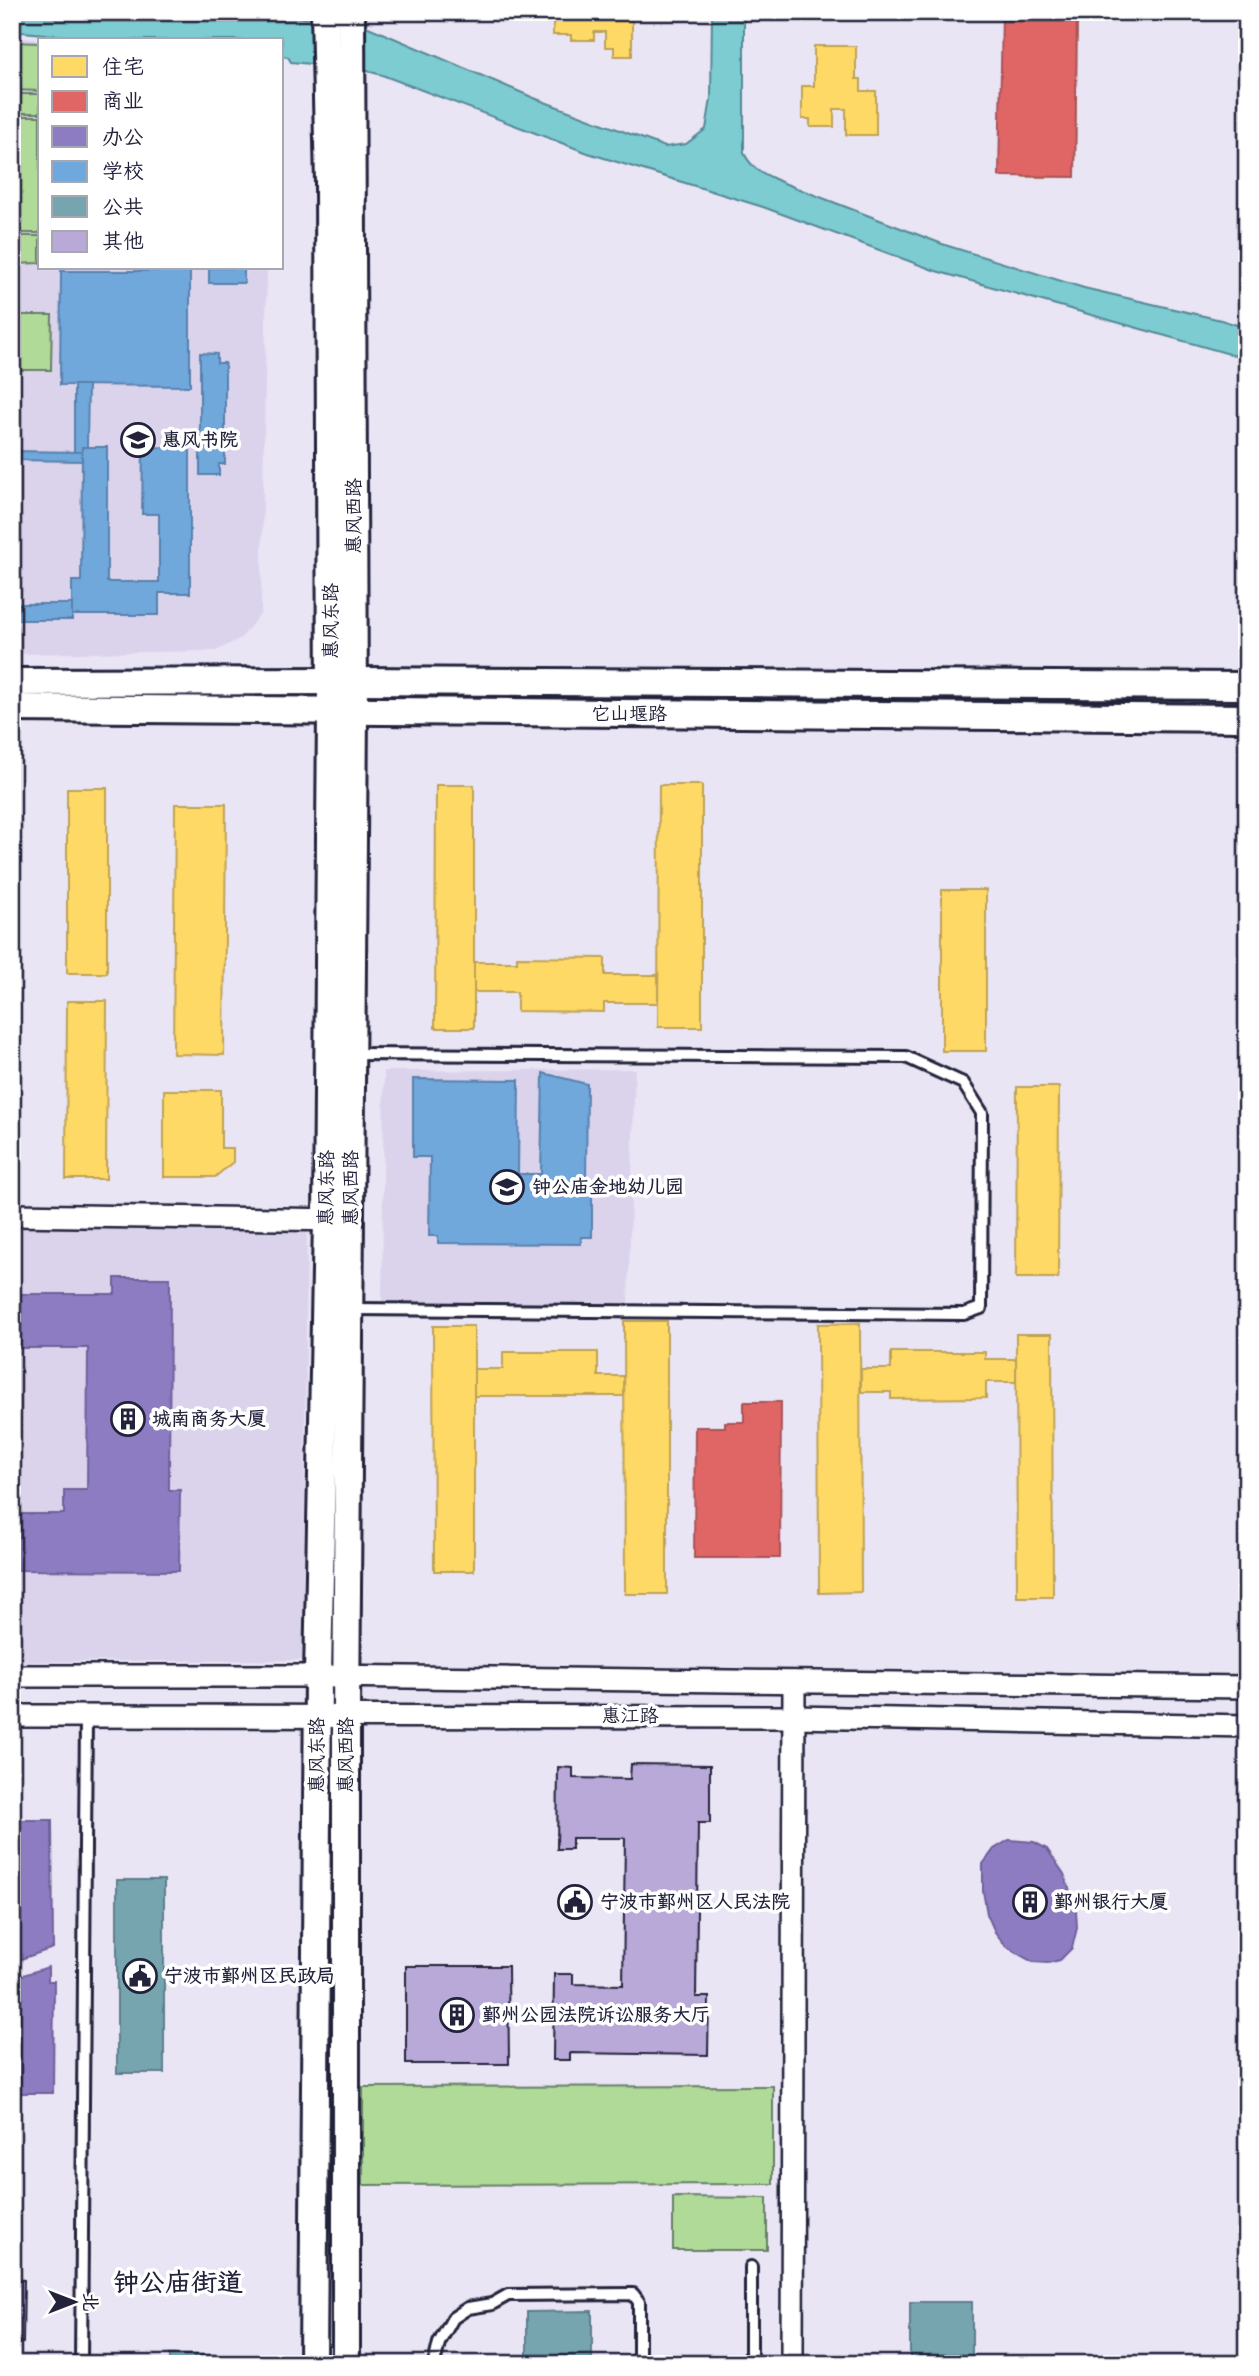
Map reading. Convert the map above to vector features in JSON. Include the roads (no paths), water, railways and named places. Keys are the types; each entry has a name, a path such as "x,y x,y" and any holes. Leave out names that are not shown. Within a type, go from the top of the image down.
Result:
{"street":[{"name":"惠风东路","path":"325,14 338,78 330,197 343,682 340,1054"},
{"path":"338,78 351,16"},
{"name":"它山堰路","path":"12,682 1247,686"},
{"name":"它山堰路","path":"12,708 1247,718"},
{"name":"惠风西路","path":"340,1054 338,1309 347,1677 346,2364"},
{"path":"12,1215 339,1220"},
{"name":"惠风东路","path":"313,2364 318,1676 338,1309"},
{"name":"惠江路","path":"12,1676 318,1676 1247,1687"},
{"path":"792,2364 794,1682"},
{"name":"惠江路","path":"12,1716 794,1717 1247,1726"}],"lane":[{"path":"338,1309 964,1314 981,1307 982,1113 963,1083 906,1057 340,1054"},
{"path":"81,2364 86,1716"},
{"path":"751,2267 751,2364"},
{"path":"434,2364 439,2343 453,2318 468,2308 492,2304 508,2295 633,2294 639,2302 639,2364"}],"water":[{"path":"12,12 259,12 366,26 534,98 665,147 686,144 706,129 711,99 712,12 744,12 744,153 760,171 781,182 945,245 1084,288 1247,328 1247,359 936,271 763,207 588,153 382,75 360,69 291,62 284,56 284,38 88,38 12,31"}],"place":[{"name":"惠风书院","path":"138,440"},
{"name":"钟公庙金地幼儿园","path":"507,1187"},
{"name":"城南商务大厦","path":"128,1419"},
{"name":"宁波市鄞州区人民法院","path":"575,1902"},
{"name":"鄞州银行大厦","path":"1030,1902"},
{"name":"宁波市鄞州区民政局","path":"140,1976"},
{"name":"鄞州公园法院诉讼服务大厅","path":"457,2015"}],"district":[{"name":"钟公庙街道","path":"178,2283"}]}
